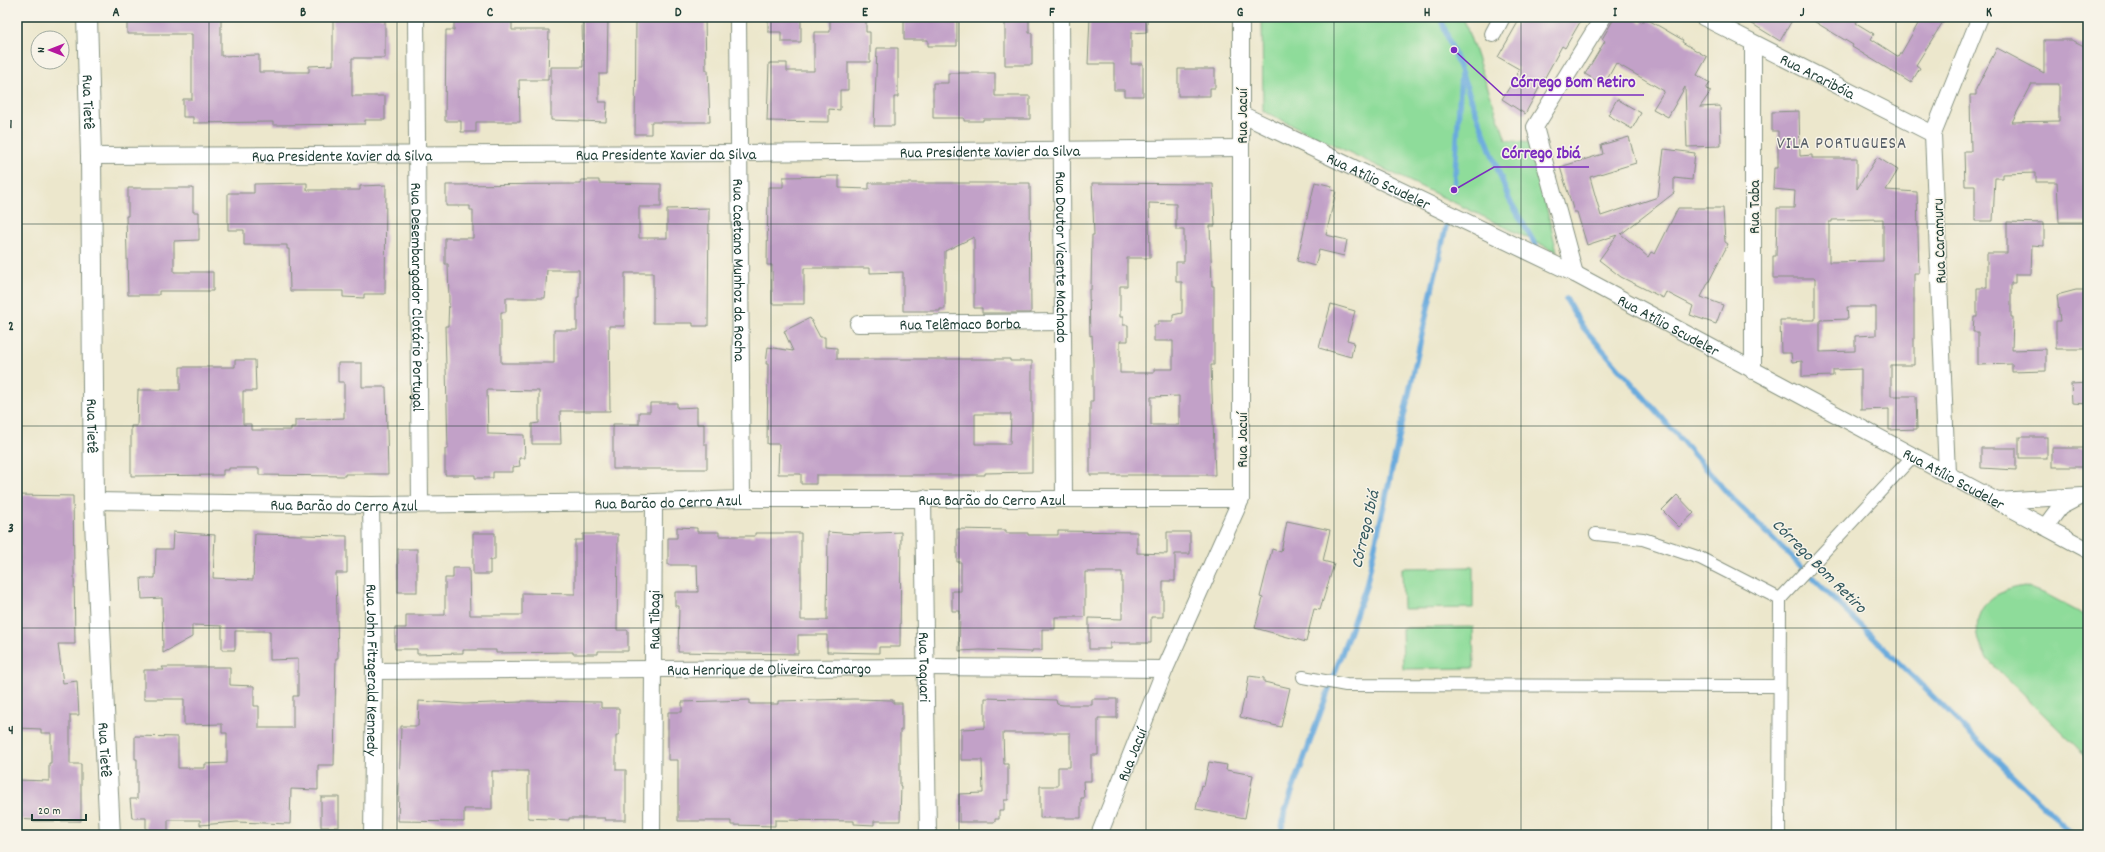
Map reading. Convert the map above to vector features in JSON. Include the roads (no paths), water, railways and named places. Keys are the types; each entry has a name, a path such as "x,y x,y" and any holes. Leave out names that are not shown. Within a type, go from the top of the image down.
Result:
{"street":[{"name":"Rua Tietê","path":"87,17 91,156 94,501 110,835"},
{"name":"Rua Desembargador Clotário Portugal","path":"416,17 420,504"},
{"name":"Rua Caetano Munhoz da Rocha","path":"738,17 742,499"},
{"name":"Rua Doutor Vicente Machado","path":"1061,17 1064,498"},
{"name":"Rua Jacuí","path":"1099,835 1165,669 1241,499 1240,17"},
{"path":"1493,34 1502,17"},
{"path":"1575,274 1536,126 1603,17"},
{"name":"Rua Araribóia","path":"1703,17 1753,44 1933,134"},
{"name":"Rua Caramuru","path":"1947,474 1933,134 1980,17"},
{"name":"Rua Taba","path":"1753,44 1753,371"},
{"name":"Rua Atílio Scudeler","path":"1241,114 1575,274 2088,550"},
{"name":"Rua Presidente Xavier da Silva","path":"91,156 740,153 1241,148"},
{"name":"Rua Telêmaco Borba","path":"858,324 1062,322"},
{"path":"1778,835 1780,599 1821,557 1913,456"},
{"path":"1998,501 2085,496"},
{"path":"2045,527 2060,507 2085,496"},
{"name":"Rua Taquari","path":"924,498 928,835"},
{"name":"Rua Barão do Cerro Azul","path":"94,501 371,505 654,502 742,499 1241,499"},
{"name":"Rua Tibagi","path":"652,835 654,502"},
{"name":"Rua John Fitzgerald Kennedy","path":"371,505 374,672 372,835"},
{"path":"1596,534 1643,539 1700,558 1780,599"},
{"name":"Rua Henrique de Oliveira Camargo","path":"374,672 925,667 1165,669"},
{"path":"1303,677 1346,685 1779,686"}],"waterway":[{"name":"Córrego Bom Retiro","path":"1440,17 1509,199 1536,246"},
{"name":"Córrego Ibiá","path":"1454,190 1461,74"},
{"name":"Córrego Ibiá","path":"1281,835 1284,814 1366,586 1447,222"},
{"name":"Córrego Bom Retiro","path":"1566,299 1582,326 1730,496 2073,835"}],"place":[{"name":"Córrego Bom Retiro","path":"1454,50"},
{"name":"Córrego Ibiá","path":"1454,190"}],"district":[{"name":"VILA PORTUGUESA","path":"1842,142"}]}
